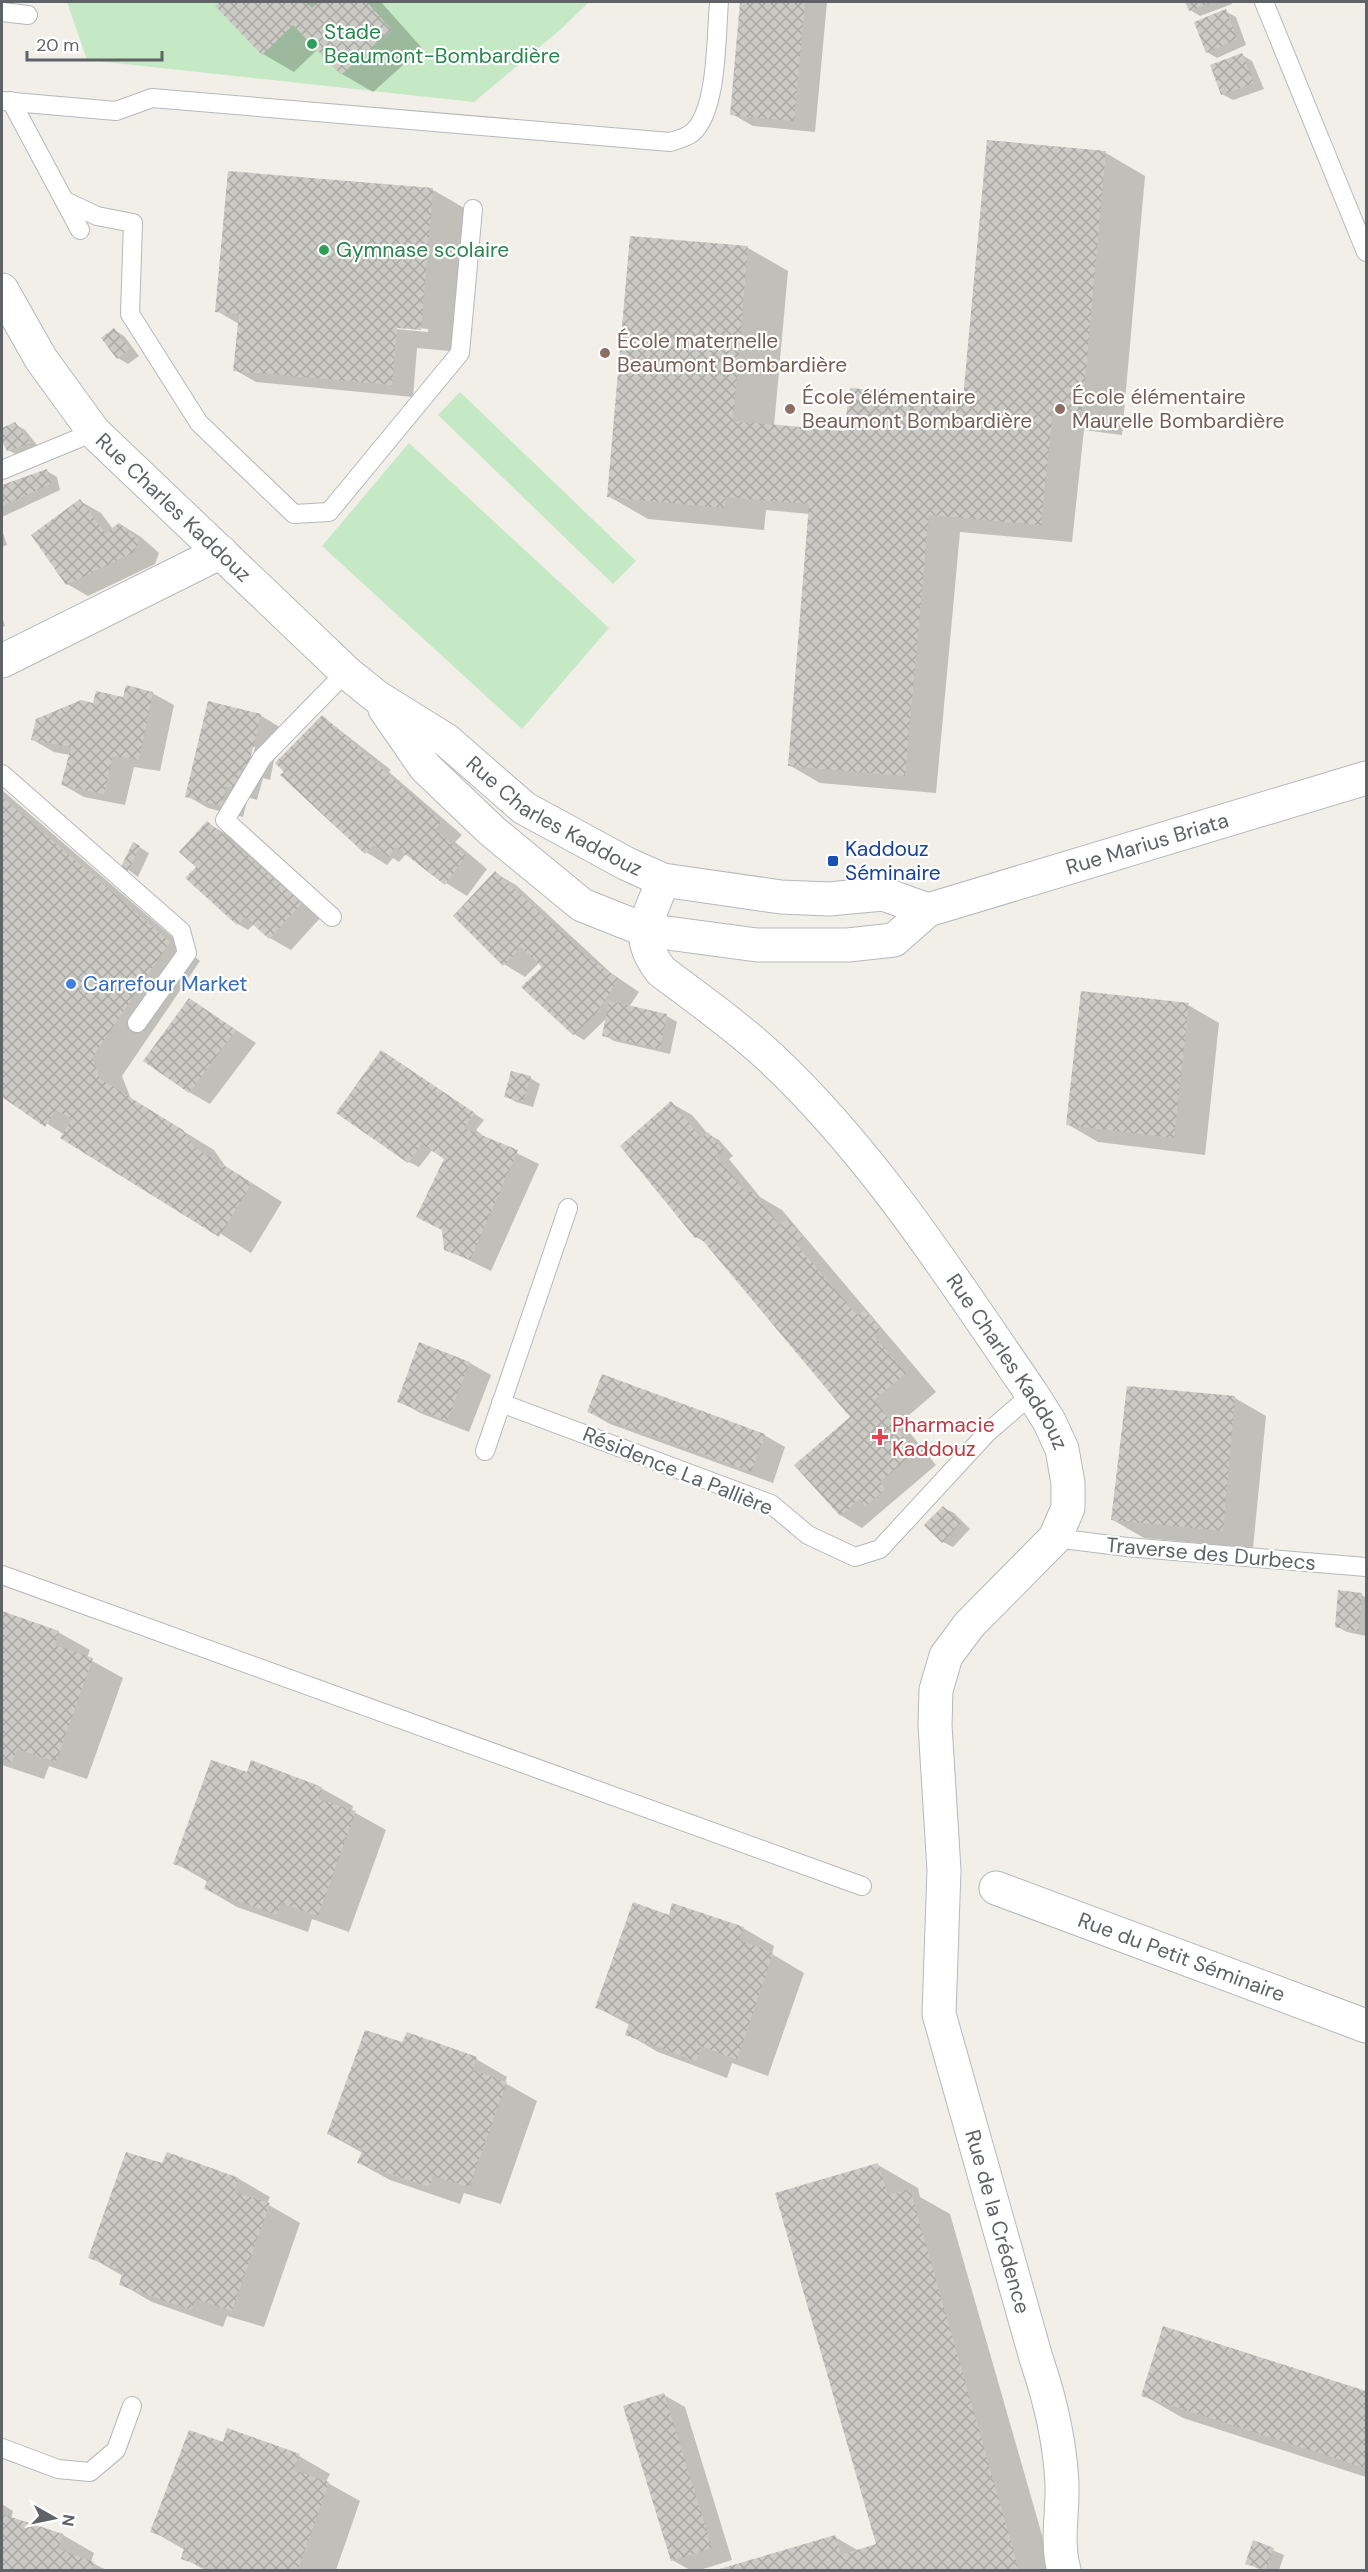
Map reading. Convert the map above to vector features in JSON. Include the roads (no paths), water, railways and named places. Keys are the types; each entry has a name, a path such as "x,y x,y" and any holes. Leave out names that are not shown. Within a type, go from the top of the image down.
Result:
{"street":[{"name":"Rue Charles Kaddouz","path":"5,302 41,359 94,432 346,672 377,697 446,740 524,808 627,864 663,880 645,930 645,941 650,957 661,971 772,1058 845,1137 913,1222 1049,1421 1062,1449 1068,1484 1068,1508 1055,1538 969,1625 946,1656 936,1690 935,1725 944,1869"},
{"path":"2,661 221,552"},
{"name":"Rue Charles Kaddouz","path":"377,697 425,767 492,831 582,905 645,930"},
{"name":"Rue Marius Briata","path":"645,930 757,945 848,945 894,940 928,910 1366,778"},
{"path":"663,880 781,897 829,899 883,894 928,910"},
{"name":"Rue de la Crédence","path":"944,1869 939,2014 1036,2358 1053,2409 1062,2483 1060,2554 1064,2571"},
{"name":"Rue du Petit Séminaire","path":"996,1888 1366,2026"}],"lane":[{"path":"6,101 116,111 152,98 670,142 692,134 705,116 711,100 719,2"},
{"path":"1264,2 1366,252"},
{"path":"2,12 28,15"},
{"path":"6,101 80,230"},
{"path":"65,201 97,216 133,223 130,314 199,423 294,514 329,512 460,353 473,209"},
{"path":"2,470 94,432"},
{"path":"332,917 225,820 262,758 346,672"},
{"path":"2,774 181,931 187,953 137,1023"},
{"path":"485,1451 568,1208"},
{"name":"Résidence La Pallière","path":"501,1403 771,1504 808,1535 855,1557 880,1549 987,1433 1032,1394"},
{"name":"Traverse des Durbecs","path":"1055,1538 1127,1548 1366,1568"},
{"path":"2,1575 862,1886"},
{"path":"2,2448 58,2469 90,2472 116,2450 132,2406"}],"place":[{"name":"Stade Beaumont-Bombardière","path":"312,44"},
{"name":"Gymnase scolaire","path":"324,250"},
{"name":"École maternelle Beaumont Bombardière","path":"605,353"},
{"name":"École élémentaire Beaumont Bombardière","path":"790,409"},
{"name":"École élémentaire Maurelle Bombardière","path":"1060,409"},
{"name":"Kaddouz Séminaire","path":"833,861"},
{"name":"Carrefour Market","path":"71,984"},
{"name":"Pharmacie Kaddouz","path":"880,1437"}]}
